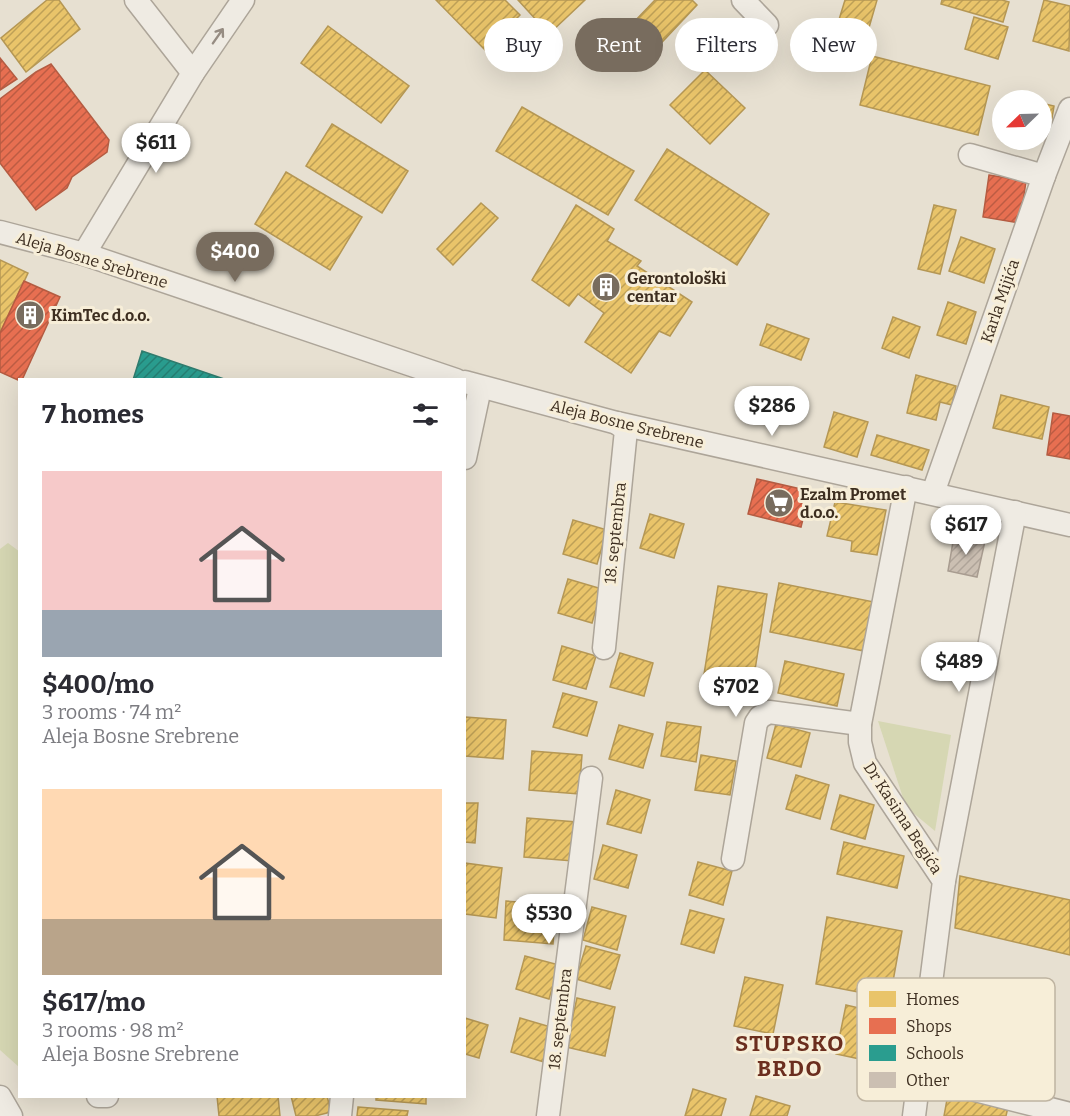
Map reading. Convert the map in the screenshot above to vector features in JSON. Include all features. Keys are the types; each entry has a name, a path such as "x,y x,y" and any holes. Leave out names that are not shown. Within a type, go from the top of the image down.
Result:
{"street":[{"path":"136,0 193,73"},
{"path":"84,254 193,73 243,0"},
{"path":"743,0 760,18"},
{"name":"Karla Mijića","path":"933,493 1044,176 1070,109"},
{"path":"970,155 1044,176"},
{"name":"Aleja Bosne Srebrene","path":"0,232 84,254 450,378"},
{"path":"466,449 473,385"},
{"name":"Aleja Bosne Srebrene","path":"473,385 617,423 1070,525"},
{"name":"18. septembra","path":"604,648 626,430 617,423"},
{"name":"Dr Kasima Begića","path":"906,487 860,724 860,742 865,763 944,882 932,978"},
{"path":"944,882 1015,512"},
{"path":"733,859 756,723 760,717 769,712 860,724"},
{"name":"18. septembra","path":"548,1116 591,778"},
{"path":"11,1116 0,1097 18,1095"},
{"path":"340,1116 342,1098"},
{"name":"Dr Kasima Begića","path":"914,1116 916,1101"},
{"path":"1019,1101 1070,1114"}],"green space":[{"path":"8,543 18,550 18,1066 0,1050 0,549"},
{"path":"878,721 951,735 935,831 906,807"}],"building: Homes":[{"path":"47,0 59,0 80,29 26,72 1,38"},
{"path":"436,0 505,0 520,15 517,18 484,18 484,49"},
{"path":"518,0 585,0 563,21 563,18 534,18"},
{"path":"655,0 692,0 697,5 685,18 675,18 675,28 663,41 663,18 638,18"},
{"path":"845,0 877,0 872,18 840,18"},
{"path":"942,0 1009,2 1003,22 941,4"},
{"path":"1044,0 1070,6 1069,51 1033,41"},
{"path":"974,17 1008,27 998,59 965,49"},
{"path":"328,26 409,86 381,123 301,63"},
{"path":"877,57 990,86 978,135 860,105 868,72 877,72"},
{"path":"703,72 707,72 745,108 710,144 670,105"},
{"path":"522,107 634,171 608,215 496,151"},
{"path":"332,124 408,171 382,213 306,166"},
{"path":"667,149 769,214 737,265 635,200"},
{"path":"286,172 362,217 330,270 255,224"},
{"path":"481,203 498,218 453,265 437,249"},
{"name":"Gerontološki centar","path":"576,205 614,229 607,241 641,261 637,266 692,302 670,336 659,331 631,373 585,342 604,313 578,294 569,306 532,280"},
{"path":"934,205 956,210 940,274 918,269"},
{"path":"961,237 995,249 984,283 949,271"},
{"path":"0,260 28,273 0,333"},
{"path":"948,302 976,312 966,344 937,335"},
{"path":"893,317 920,327 909,358 882,348"},
{"path":"767,324 809,339 801,360 760,345"},
{"path":"916,375 956,386 952,405 940,402 936,420 907,413"},
{"path":"1001,395 1049,407 1042,439 993,428"},
{"path":"834,412 868,422 857,457 824,447"},
{"path":"877,435 929,450 922,470 871,455"},
{"path":"835,502 886,510 877,555 851,551 852,541 827,536"},
{"path":"650,514 684,524 674,558 640,548"},
{"path":"573,520 607,530 597,564 563,554"},
{"path":"568,579 602,589 592,623 558,613"},
{"path":"779,583 879,603 869,652 770,632"},
{"path":"718,586 767,594 751,695 702,687"},
{"path":"562,646 596,656 586,689 553,680"},
{"path":"620,653 653,663 644,696 610,687"},
{"path":"785,661 844,674 837,706 778,693"},
{"path":"563,693 597,702 587,736 553,727"},
{"path":"466,717 506,720 503,759 466,756"},
{"path":"667,722 701,727 696,762 661,756"},
{"path":"776,724 810,733 801,767 767,758"},
{"path":"619,725 653,734 643,768 609,759"},
{"path":"532,751 582,755 579,794 529,790"},
{"path":"701,755 736,761 730,795 695,790"},
{"path":"796,775 829,785 820,819 786,809"},
{"path":"616,790 650,800 641,833 607,824"},
{"path":"840,795 874,805 865,839 831,829"},
{"path":"466,803 478,803 475,843 466,842"},
{"path":"527,818 577,822 573,861 524,857"},
{"path":"844,842 904,856 897,888 837,874"},
{"path":"603,845 637,855 628,888 594,879"},
{"path":"698,862 732,871 723,905 689,895"},
{"path":"466,863 502,868 496,918 466,914"},
{"path":"960,876 1070,900 1070,955 955,928"},
{"path":"506,901 556,905 553,944 504,940"},
{"path":"592,907 626,916 617,950 583,940"},
{"path":"690,910 724,919 714,953 681,944"},
{"path":"827,917 902,931 894,978 857,978 857,992 816,984"},
{"path":"586,946 620,955 610,989 576,979"},
{"path":"525,956 559,965 549,999 516,989"},
{"path":"745,977 783,985 773,1034 734,1026"},
{"path":"577,998 615,1007 605,1056 566,1047"},
{"path":"846,1005 857,1008 857,1058 836,1054"},
{"path":"466,1018 488,1025 479,1058 466,1054"},
{"path":"520,1018 554,1028 544,1062 511,1052"},
{"path":"693,1089 726,1099 721,1116 685,1116"},
{"path":"756,1096 790,1106 787,1116 750,1116"},
{"path":"217,1098 278,1098 280,1116 219,1116"},
{"path":"292,1098 328,1098 331,1112 315,1116 296,1116"},
{"path":"376,1098 426,1098 426,1104 376,1100"},
{"path":"947,1101 980,1101 1008,1107 1006,1116 944,1116"},
{"path":"358,1107 408,1111 407,1116 357,1116"}],"building: Shops":[{"path":"0,58 17,79 0,90"},
{"path":"51,64 109,140 107,152 72,177 67,188 36,210 0,163 0,99 36,72"},
{"path":"989,175 1026,181 1020,223 983,217"},
{"name":"KimTec d.o.o.","path":"24,281 60,297 23,378 18,378 18,380 0,372 0,333"},
{"path":"1053,413 1070,416 1070,459 1047,455"},
{"name":"Ezalm Promet d.o.o.","path":"757,479 810,491 801,527 748,514"}],"building: Schools":[{"path":"142,351 221,378 134,378"}],"building: Other":[{"path":"954,536 985,541 977,577 948,571"}],"place":[{"name":"Gerontološki centar","path":"606,287"},
{"name":"KimTec d.o.o.","path":"30,315"},
{"name":"Ezalm Promet d.o.o.","path":"779,503"}],"district":[{"name":"STUPSKO BRDO","path":"790,1056"}]}
